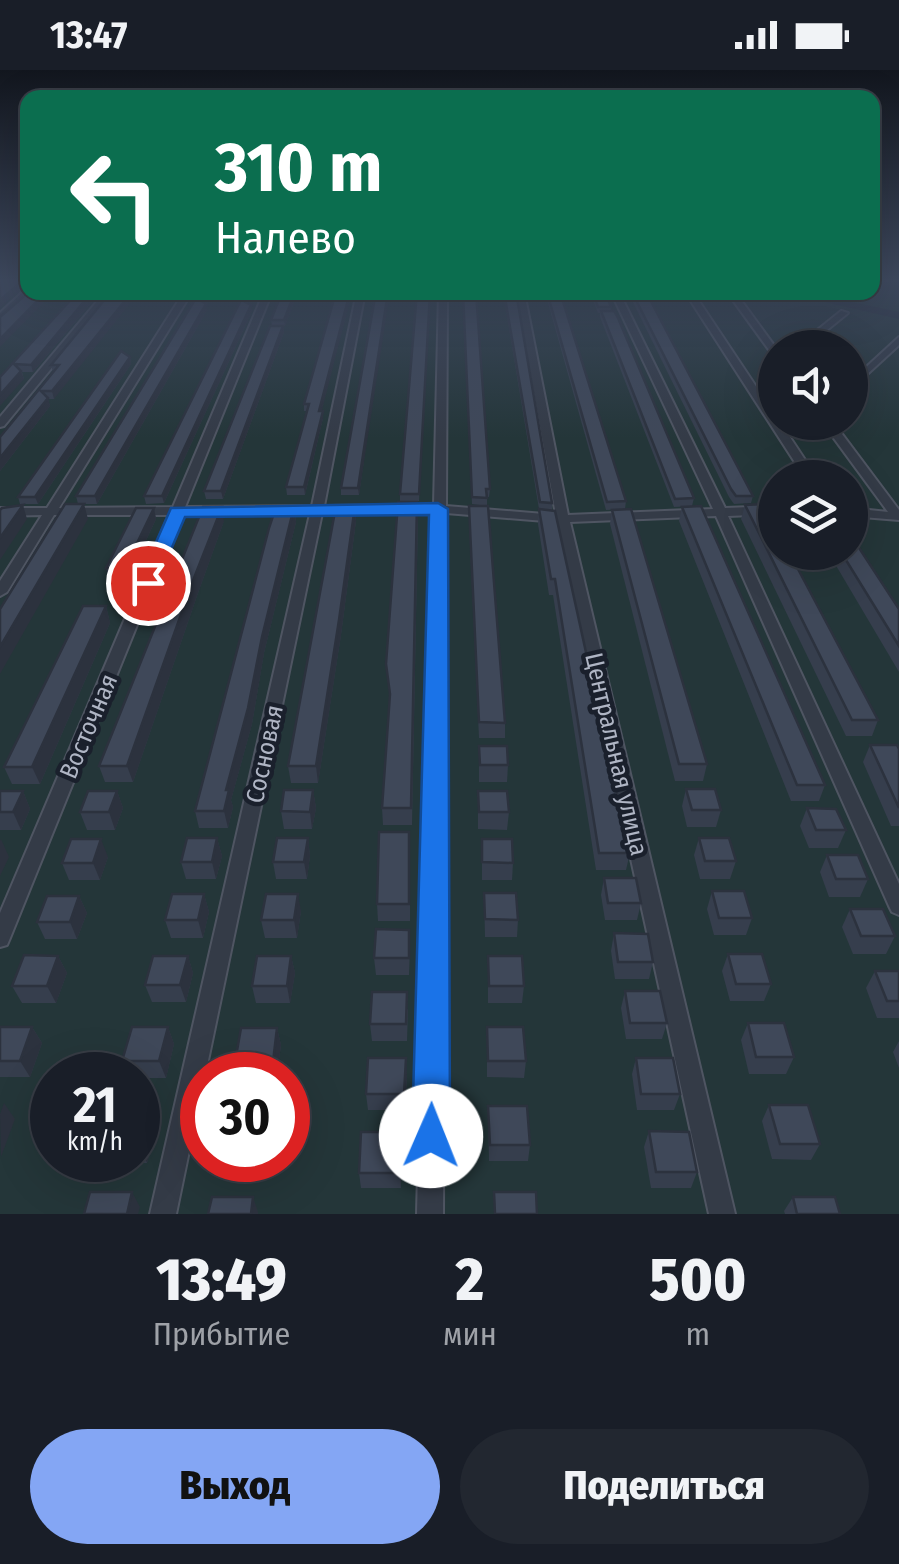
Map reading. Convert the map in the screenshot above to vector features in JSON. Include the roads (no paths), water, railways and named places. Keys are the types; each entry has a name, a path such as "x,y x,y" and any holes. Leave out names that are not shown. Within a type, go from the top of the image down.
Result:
{"street":[{"path":"0,424 77,331"},
{"path":"0,592 164,331"},
{"name":"Восточная","path":"0,938 252,331"},
{"name":"Сосновая","path":"163,1214 318,510 352,331"},
{"path":"430,1214 443,331"},
{"name":"Центральная улица","path":"527,331 563,519 722,1214"},
{"path":"634,331 899,906"},
{"path":"715,331 799,460"},
{"path":"868,370 899,340"},
{"path":"868,477 898,517 868,514"},
{"path":"0,512 438,509 563,519 758,510"}]}
